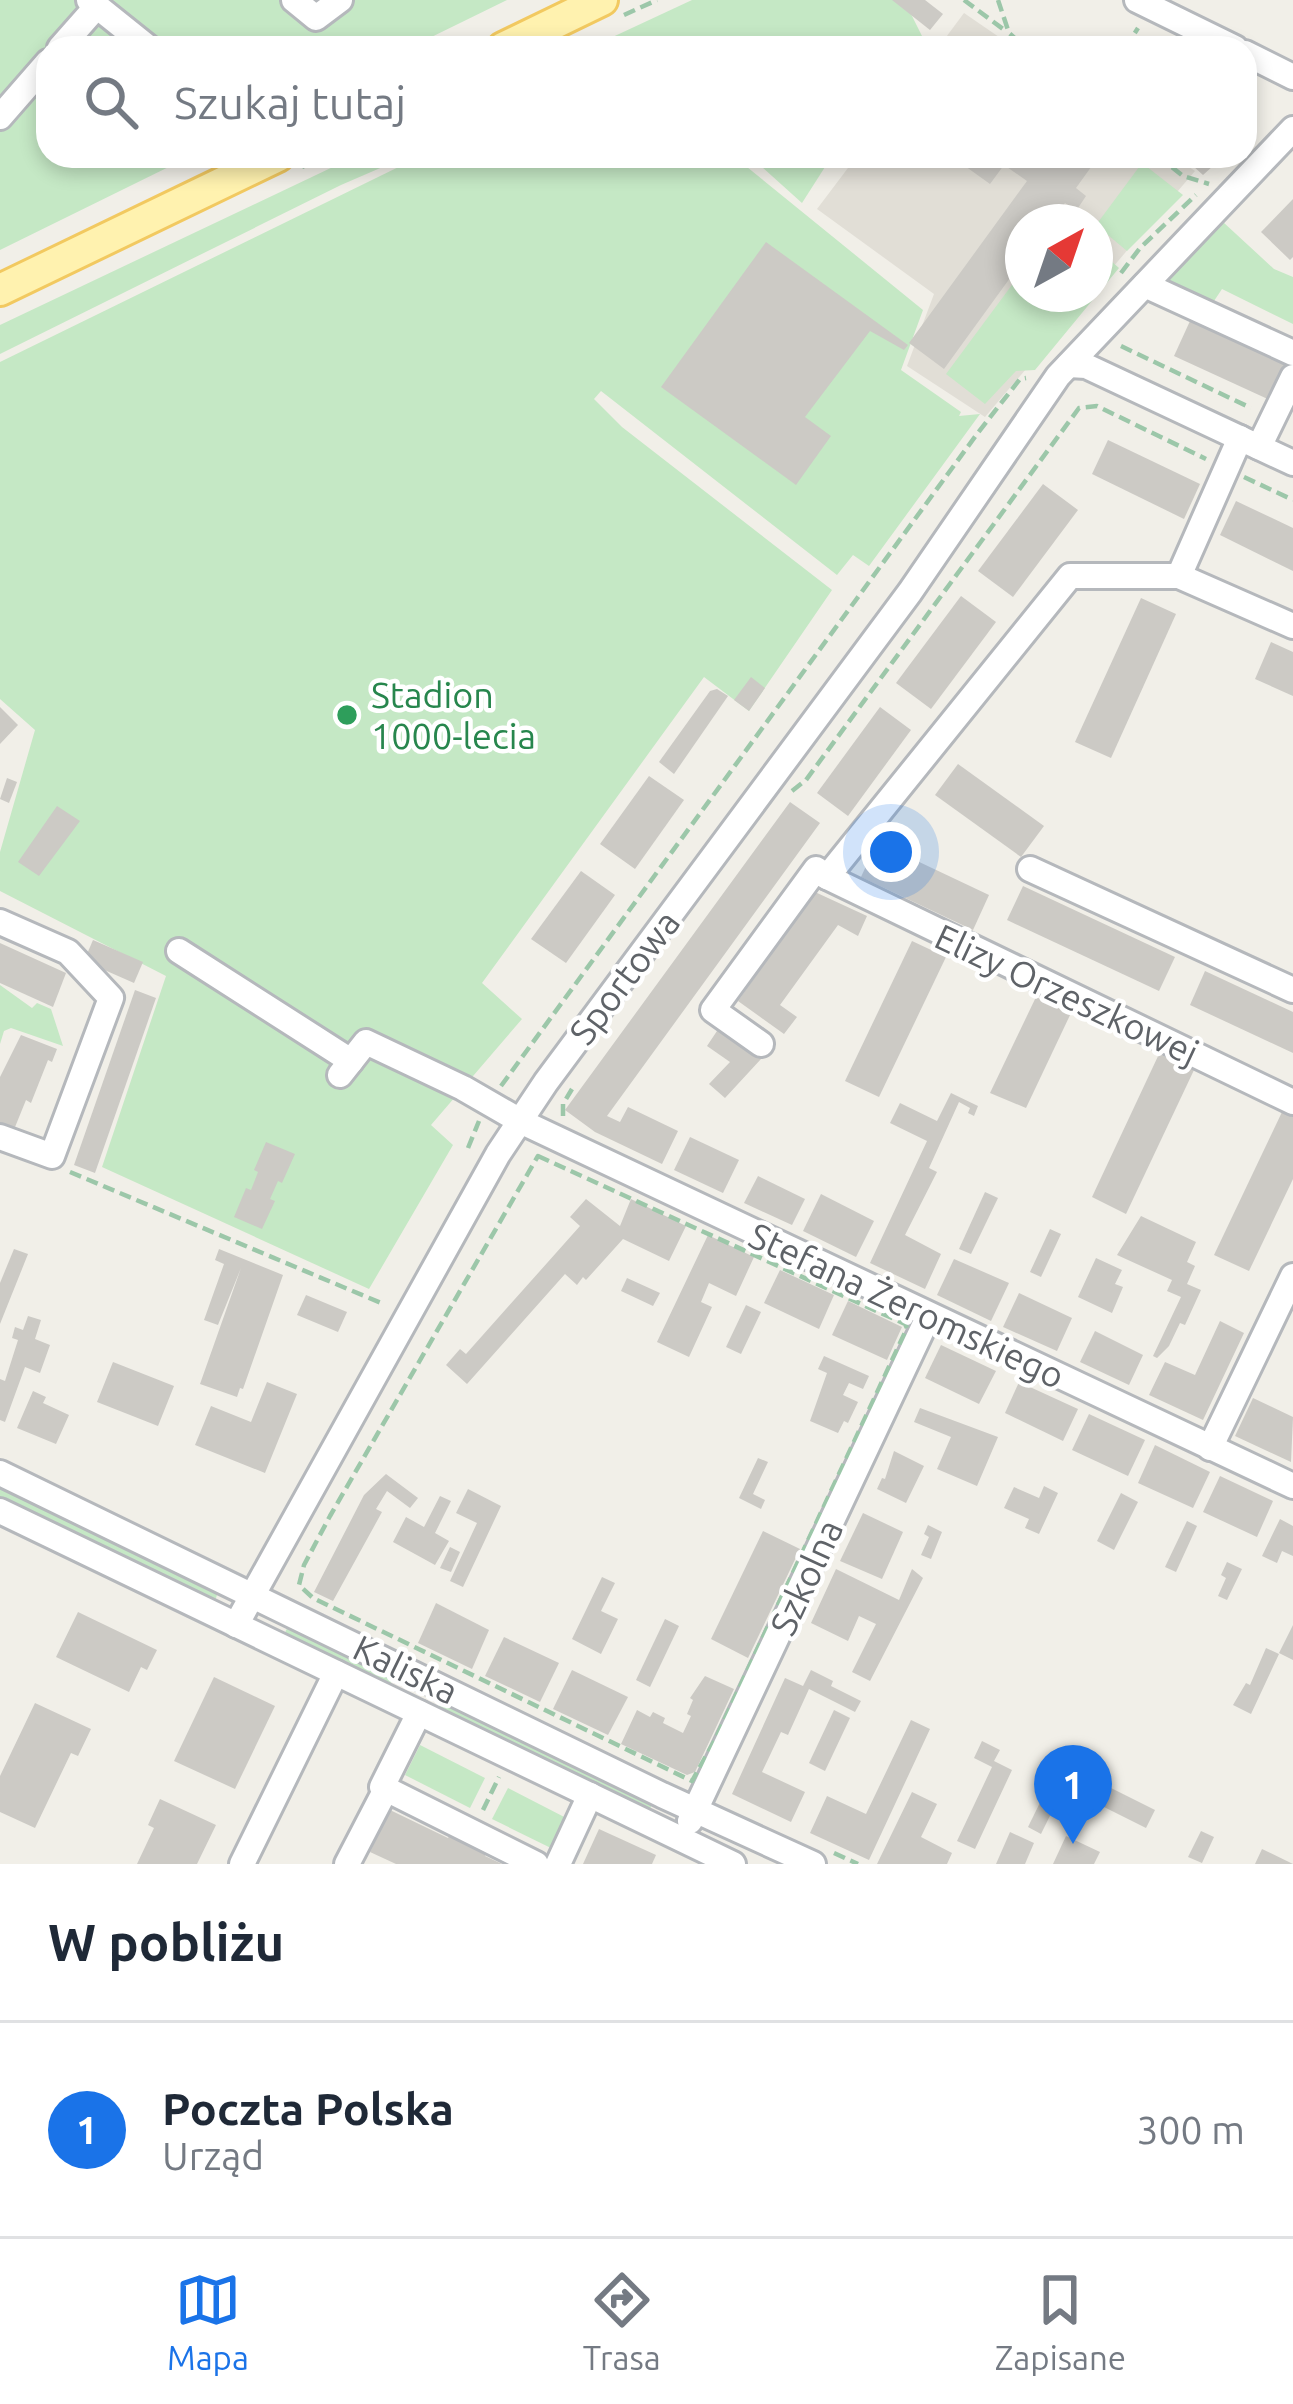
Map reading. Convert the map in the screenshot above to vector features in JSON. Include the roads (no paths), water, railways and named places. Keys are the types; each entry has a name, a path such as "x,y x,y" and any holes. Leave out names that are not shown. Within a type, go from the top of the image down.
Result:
{"main road":[{"path":"527,36 602,0"},
{"path":"0,290 253,168"}],"street":[{"path":"294,0 316,18 340,0"},
{"path":"1137,0 1178,9 1217,36"},
{"path":"69,36 93,3 134,36"},
{"path":"1257,59 1293,76"},
{"path":"0,117 36,76"},
{"name":"Sportowa","path":"1257,167 1293,129"},
{"name":"Sportowa","path":"236,1625 498,1154 546,1082 910,592 1069,365 1256,168"},
{"path":"1144,285 1293,353"},
{"path":"1069,365 1086,366 1293,463"},
{"path":"1179,575 1227,470 1293,377"},
{"path":"760,1044 712,1010 816,869 834,882 1070,576 1179,575 1293,626"},
{"path":"1030,869 1293,990"},
{"name":"Elizy Orzeszkowej","path":"834,882 1293,1102"},
{"path":"0,922 68,952 111,998 52,1156 0,1137"},
{"name":"Stefana Żeromskiego","path":"179,951 345,1068 366,1042 522,1122 1293,1486"},
{"path":"1210,1448 1293,1276"},
{"name":"Szkolna","path":"682,1839 929,1315"},
{"name":"Kaliska","path":"0,1472 813,1864"},
{"name":"Kaliska","path":"0,1511 733,1864"},
{"path":"242,1864 336,1673"},
{"path":"422,1677 382,1787 536,1864"},
{"path":"347,1864 386,1789"},
{"path":"558,1864 590,1795"}],"place":[{"name":"Stadion 1000-lecia","path":"347,715"},
{"name":"Poczta Polska","path":"1073,1844"}]}
